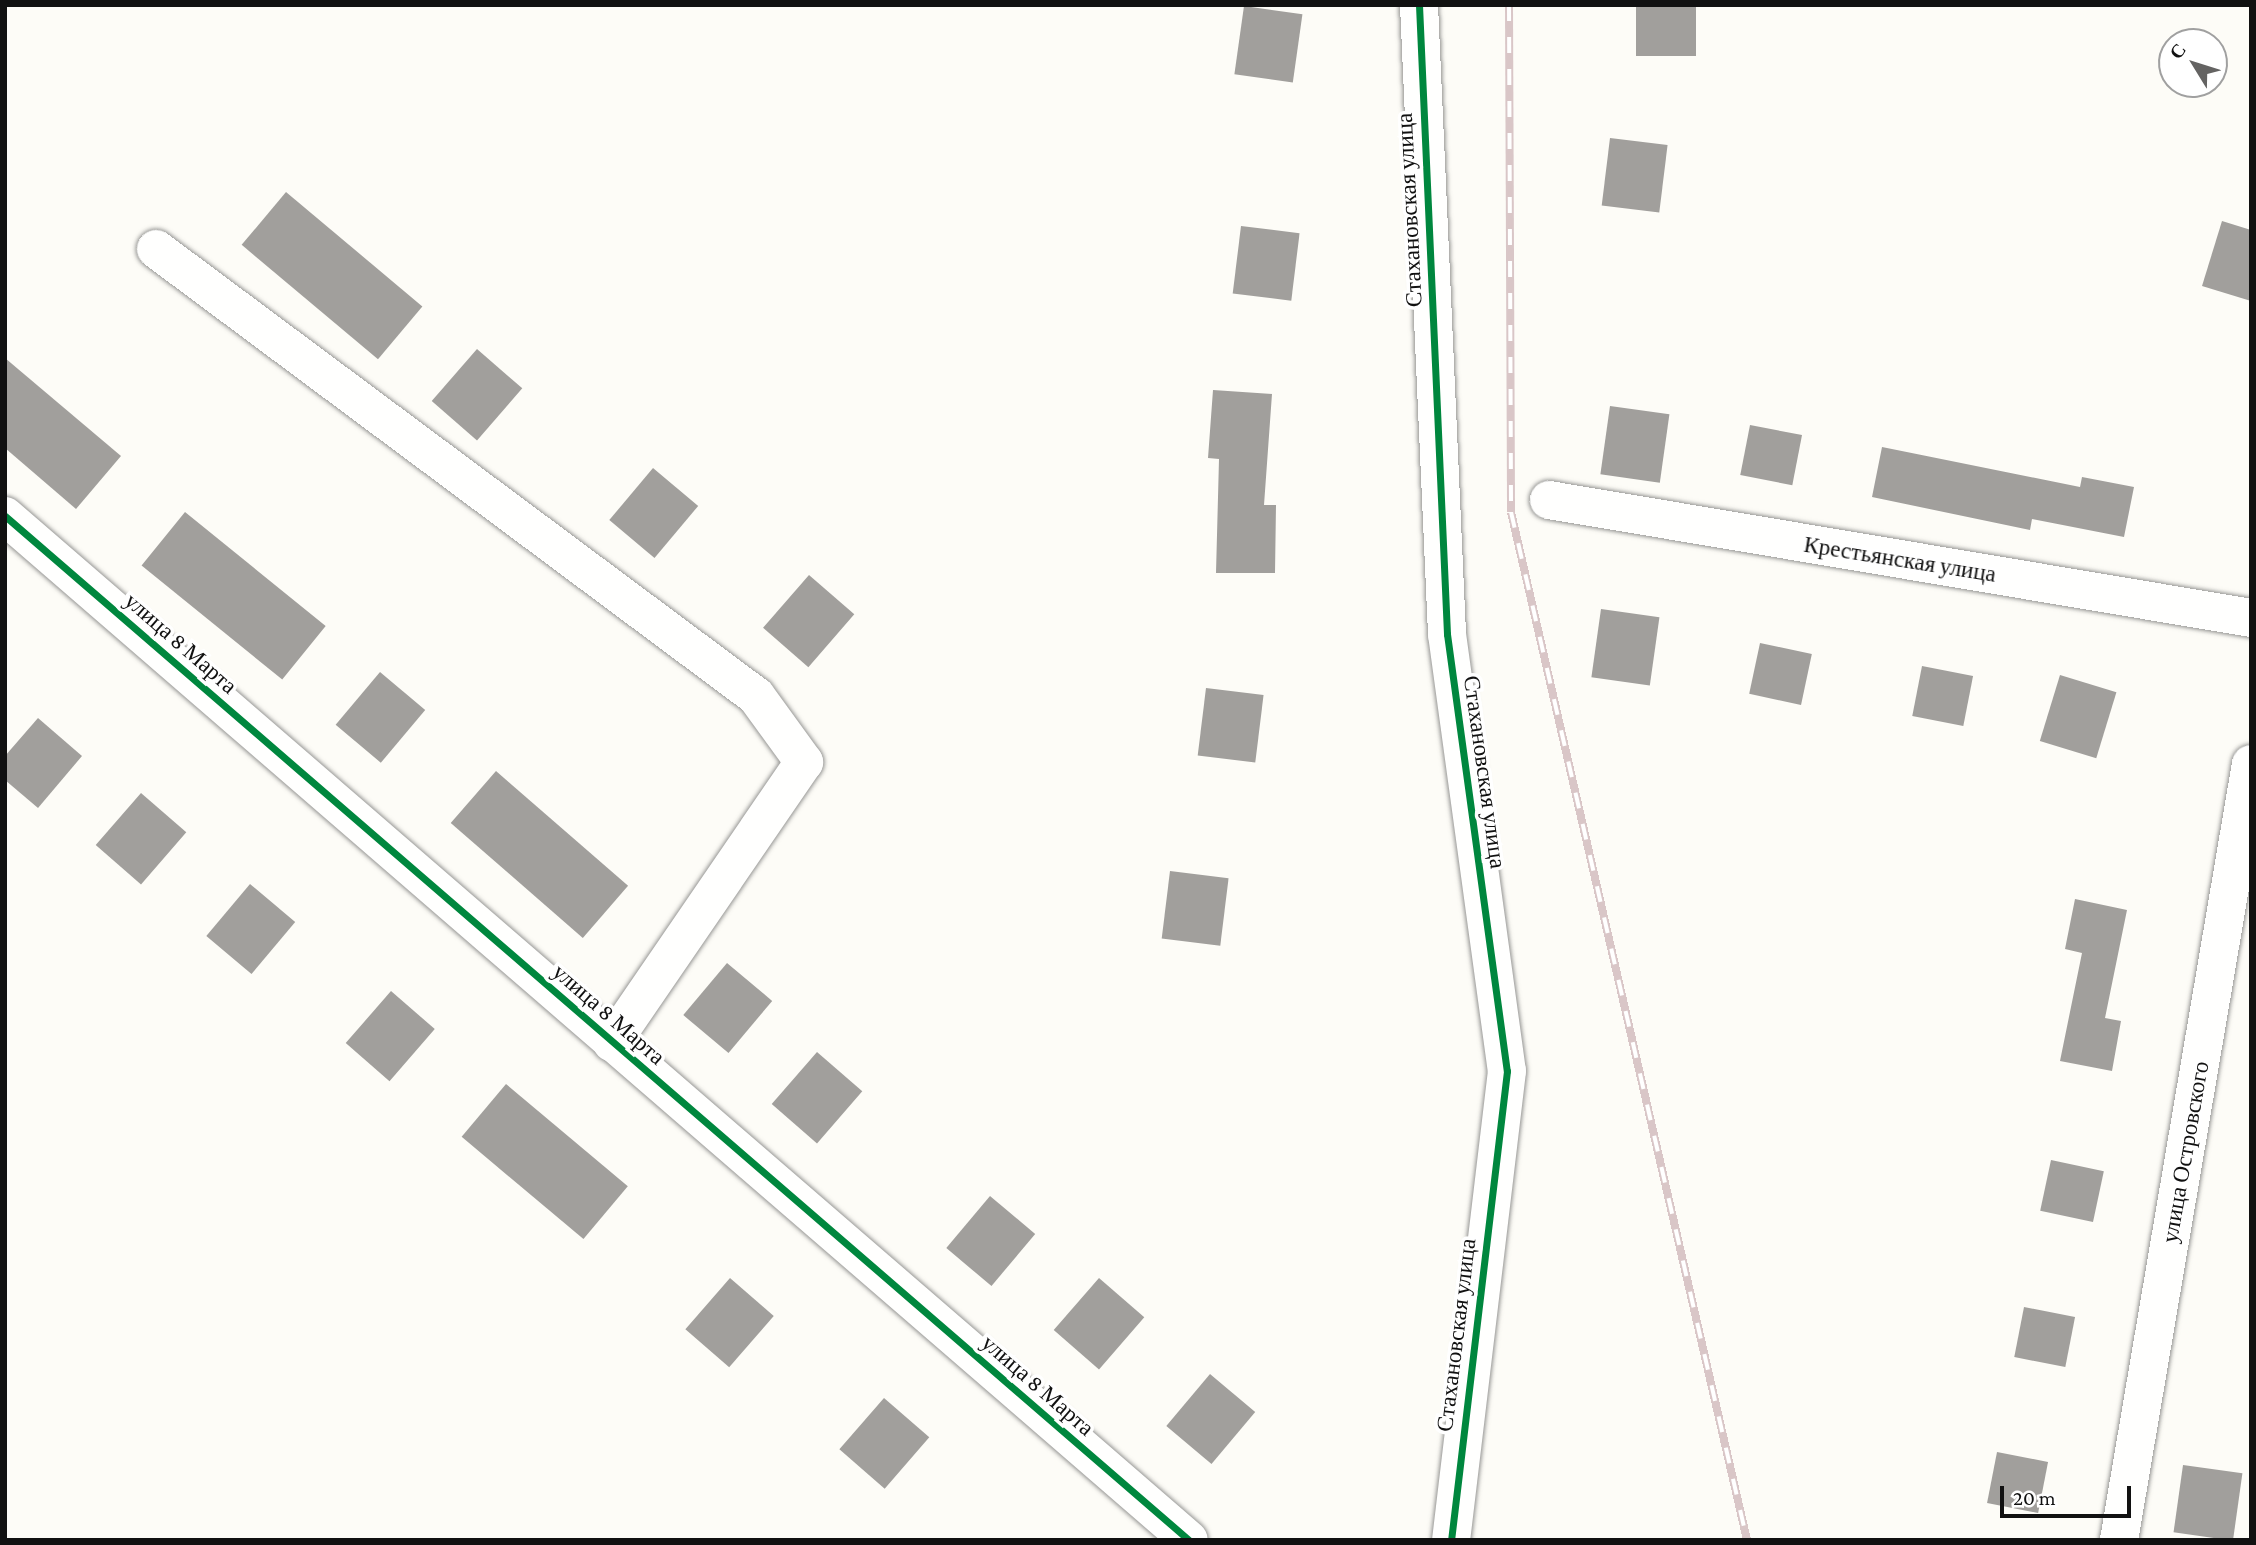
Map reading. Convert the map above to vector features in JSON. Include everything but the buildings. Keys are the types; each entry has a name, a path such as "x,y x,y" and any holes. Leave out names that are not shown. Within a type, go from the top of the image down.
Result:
{"street":[{"name":"Стахановская улица","path":"1419,5 1447,634 1507,1071 1451,1540"},
{"path":"156,249 756,696 804,762 612,1042"},
{"name":"Крестьянская улица","path":"1549,500 2251,618"},
{"name":"улица 8 Марта","path":"5,516 1189,1540"},
{"name":"улица Островского","path":"2119,1540 2251,764"}],"railway":[{"path":"1509,5 1511,512 1747,1540"}],"cycle path":[{"path":"1419,5 1447,634 1507,1071 1451,1540"},
{"path":"5,516 1189,1540"}]}
